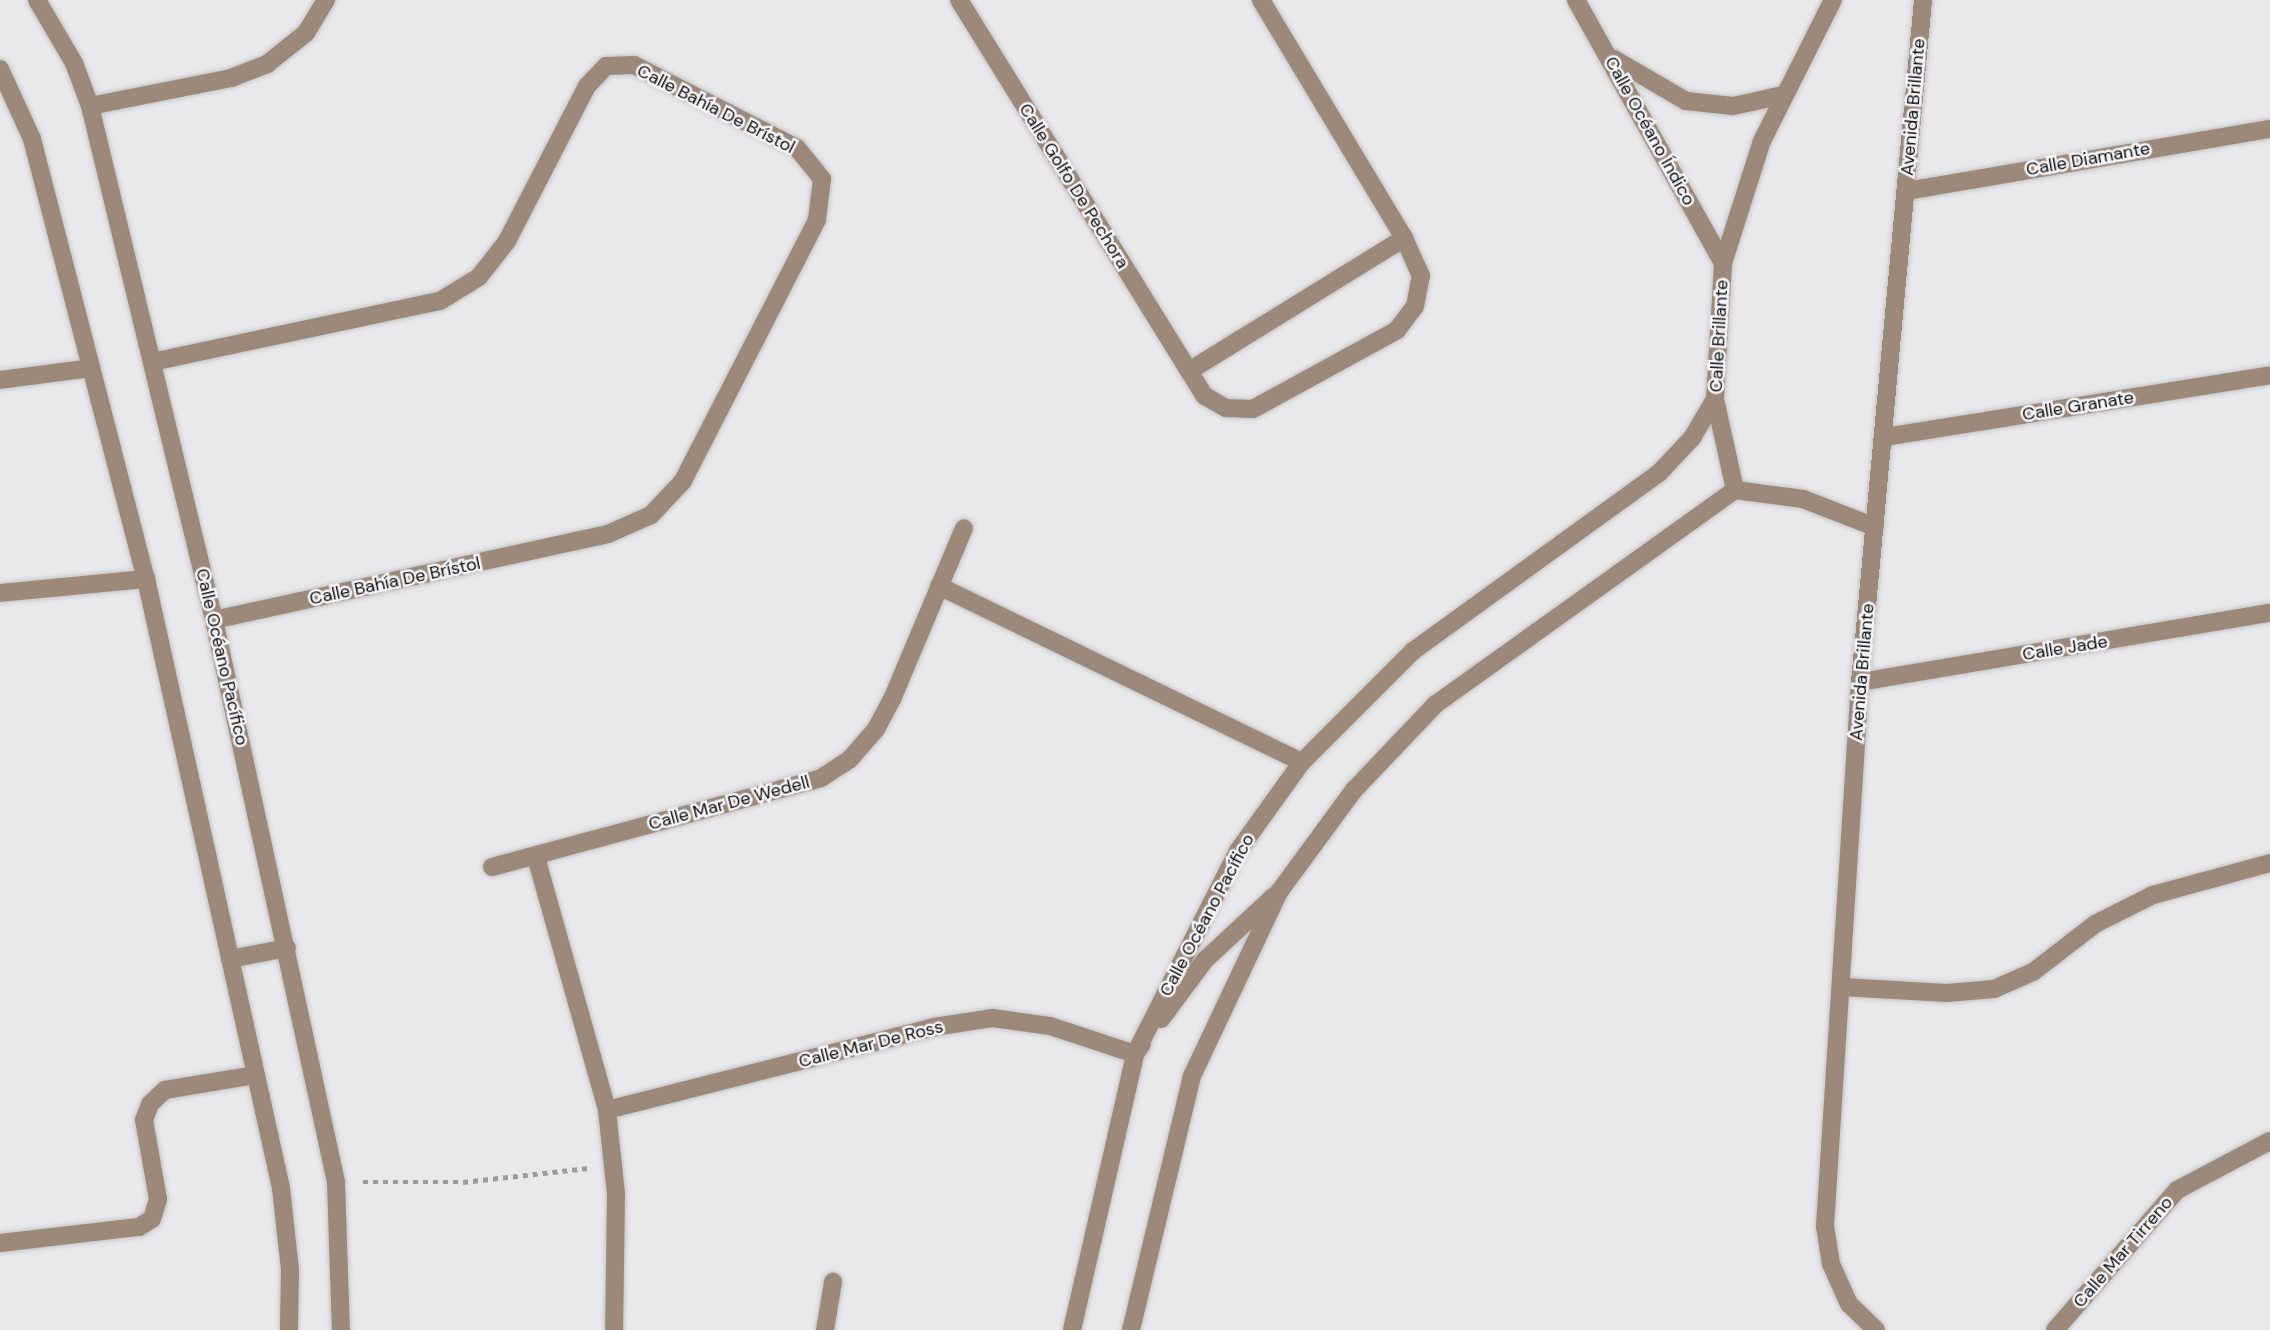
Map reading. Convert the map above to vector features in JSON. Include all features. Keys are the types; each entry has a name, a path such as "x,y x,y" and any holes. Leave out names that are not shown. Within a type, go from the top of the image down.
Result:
{"street":[{"name":"Calle Océano Pacífico","path":"37,0 74,63 90,106 214,620 336,1182 341,1330"},
{"path":"90,106 231,78 267,64 306,33 326,0"},
{"name":"Calle Golfo De Pechora","path":"959,0 1205,397 1226,408 1253,409 1397,330 1415,306 1421,276 1404,238 1261,0"},
{"name":"Calle Océano Índico","path":"1576,0 1723,263"},
{"path":"1723,263 1742,196 1783,95 1833,0"},
{"name":"Avenida Brillante","path":"1876,1330 1849,1304 1831,1264 1825,1226 1860,682 1885,437 1923,0"},
{"path":"1608,55 1686,100 1733,106 1783,95"},
{"name":"Calle Bahía De Brístol","path":"152,362 440,302 480,277 507,240 587,86 606,66 634,65 797,148 822,178 817,220 683,481 650,515 608,534 214,620"},
{"path":"0,69 32,139 146,579 281,1188 290,1270 289,1330"},
{"name":"Calle Diamante","path":"1906,191 2270,129"},
{"path":"1189,371 1404,238"},
{"name":"Calle Brillante","path":"1723,263 1715,399 1735,490"},
{"path":"0,380 91,368"},
{"name":"Calle Granate","path":"1885,437 2270,375"},
{"name":"Calle Océano Pacífico","path":"1072,1330 1135,1054 1238,851 1302,762 1413,652 1659,473 1692,438 1715,399"},
{"path":"1131,1330 1192,1076 1279,892 1354,790 1436,704 1735,490 1803,499 1875,527"},
{"name":"Calle Mar De Wedell","path":"492,867 821,778 850,759 876,729 964,528"},
{"path":"0,593 146,579"},
{"path":"939,586 1302,762"},
{"name":"Calle Jade","path":"1860,682 2270,613"},
{"path":"536,857 607,1110 613,1166 614,1330"},
{"path":"1842,988 1947,993 1994,989 2033,972 2095,924 2153,895 2270,863"},
{"path":"1135,1054 1205,960 1279,892"},
{"path":"230,959 287,948"},
{"name":"Calle Mar De Ross","path":"607,1110 934,1027 993,1018 1050,1026 1135,1054"},
{"path":"0,1243 139,1227 152,1219 158,1199 145,1120 150,1104 165,1090 256,1075"},
{"name":"Calle Mar Tirreno","path":"2055,1330 2177,1191 2270,1140"},
{"path":"825,1330 833,1282"}],"path":[{"path":"336,1182 463,1182 613,1166"}]}
